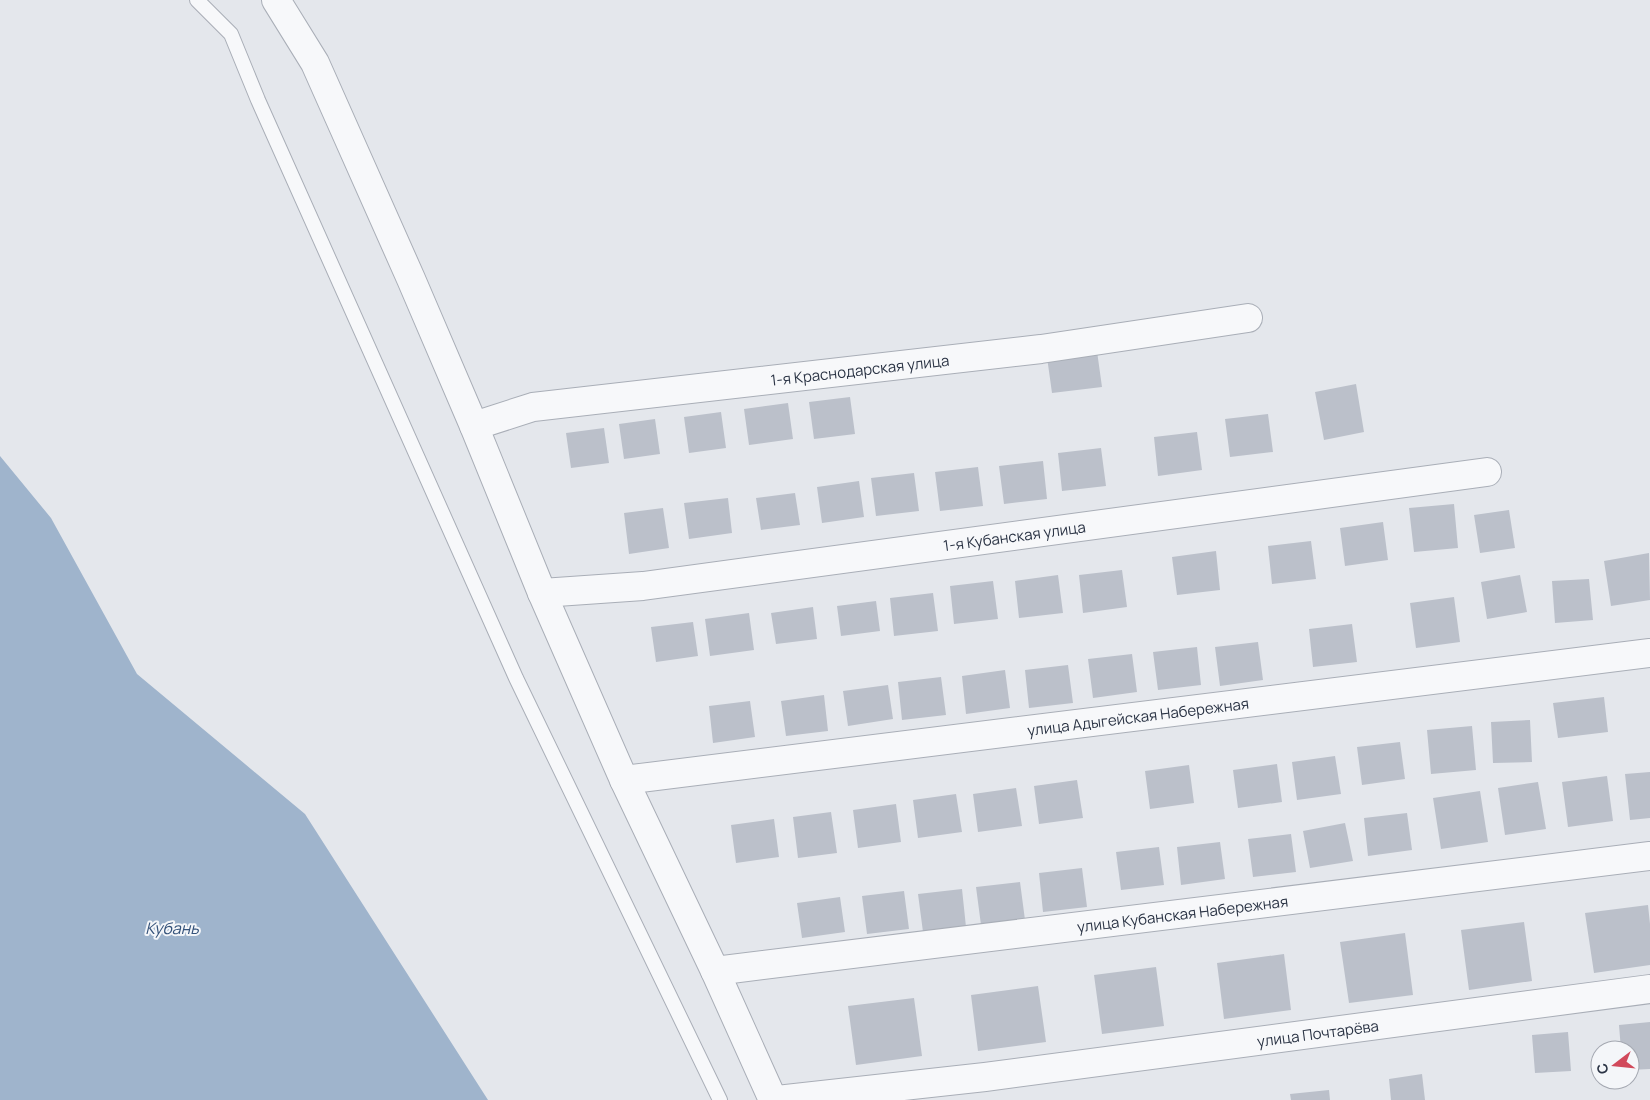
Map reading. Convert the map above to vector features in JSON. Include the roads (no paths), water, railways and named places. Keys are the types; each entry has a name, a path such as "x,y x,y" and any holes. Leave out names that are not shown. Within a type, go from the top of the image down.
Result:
{"street":[{"path":"276,0 316,63 411,279 474,426 542,593 624,780 715,971 772,1100"},
{"name":"1-я Краснодарская улица","path":"474,426 533,407 1041,349 1248,318"},
{"name":"1-я Кубанская улица","path":"542,593 643,586 1488,472"},
{"name":"улица Адыгейская Набережная","path":"624,780 1650,654"},
{"name":"улица Кубанская Набережная","path":"715,971 1650,856"},
{"name":"улица Почтарёва","path":"777,1100 985,1077 1650,990"}],"lane":[{"path":"197,0 231,34 269,126 516,678 720,1100"}],"water":[{"name":"Кубань","path":"0,456 51,518 137,674 305,814 488,1100 0,1100"}]}
